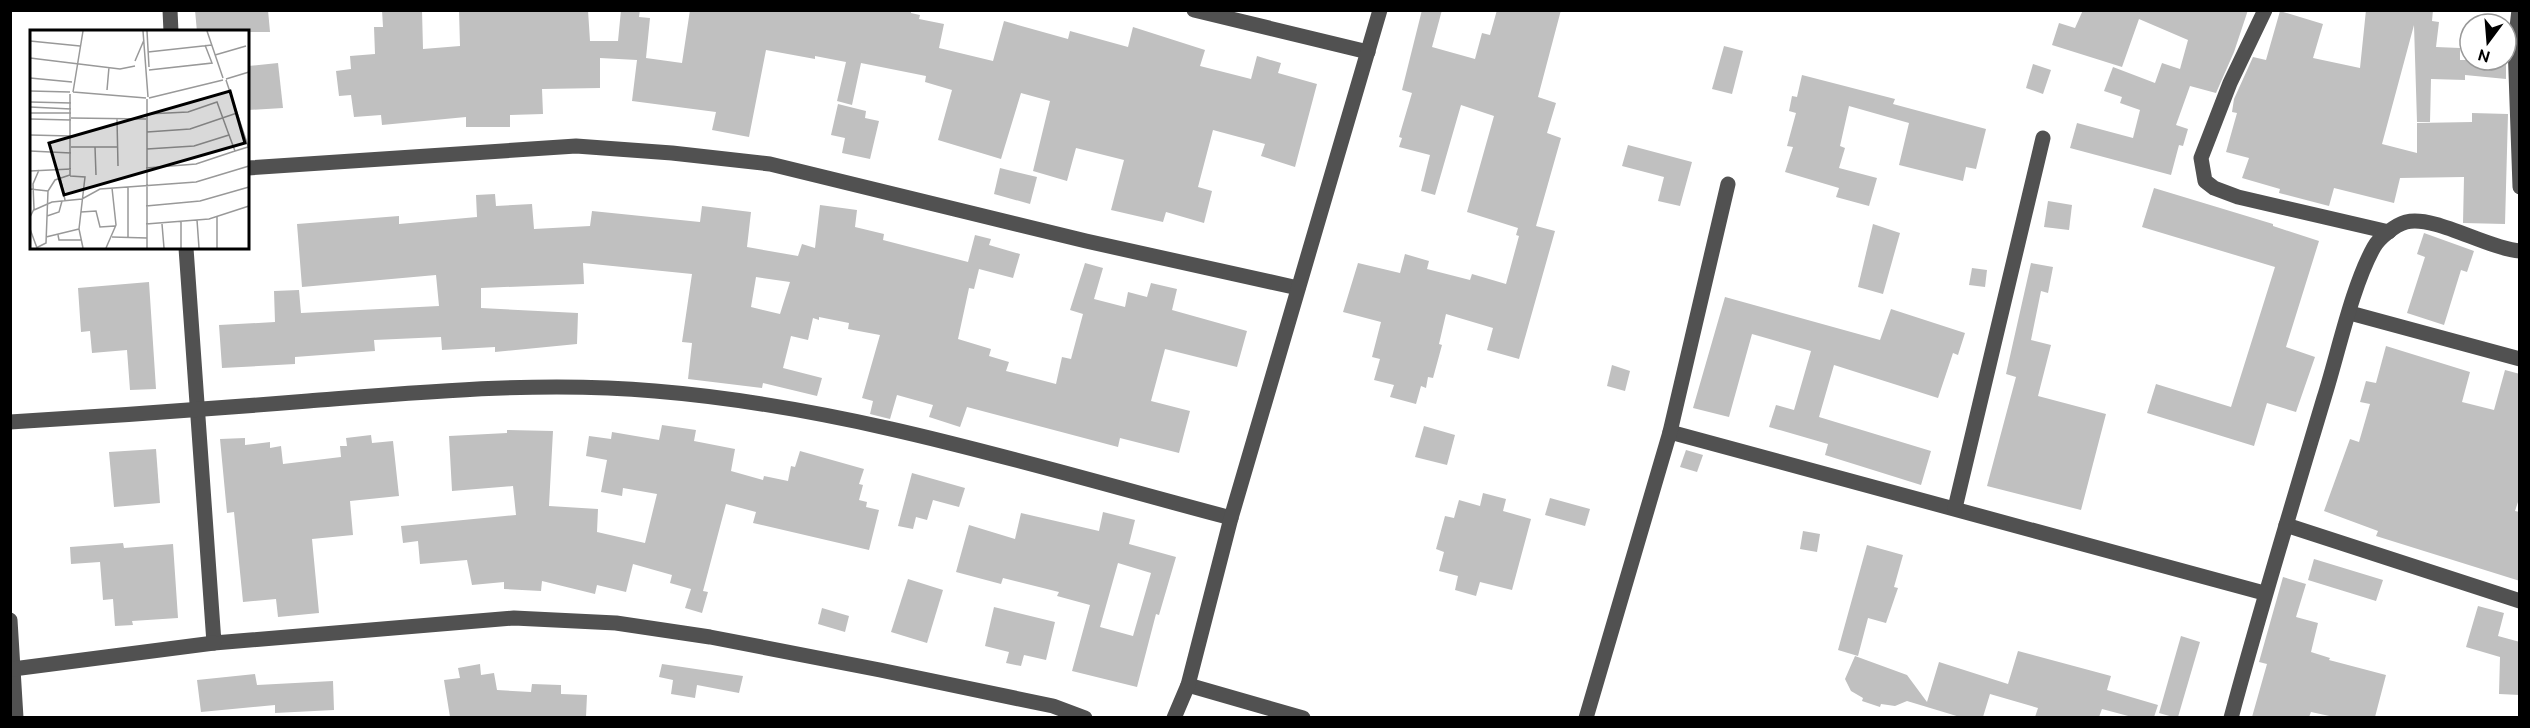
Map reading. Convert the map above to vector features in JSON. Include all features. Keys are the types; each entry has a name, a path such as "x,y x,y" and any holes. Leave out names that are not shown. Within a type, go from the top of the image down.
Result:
{"street":[{"path":"170,10 171,30"},
{"path":"1194,10 1368,52"},
{"path":"1174,717 1188,685 1231,518 1380,10"},
{"path":"2265,10 2230,83 2201,158 2205,181 2214,188 2238,196 2389,232"},
{"path":"2520,10 2514,44 2520,187"},
{"path":"1955,508 2043,138"},
{"path":"249,168 576,146 672,153 770,164 1298,288"},
{"path":"1586,717 1670,432 1728,184"},
{"path":"2231,717 2264,593 2350,313 2375,244 2404,222 2418,221 2496,247 2520,251"},
{"path":"186,249 214,643"},
{"path":"2350,313 2520,359"},
{"path":"10,422 198,410 418,392 528,387 654,390 773,404 909,433 1231,518"},
{"path":"1670,432 2264,593"},
{"path":"2286,525 2520,601"},
{"path":"13,669 214,643 514,618 616,623 710,637 1053,706 1085,717"},
{"path":"10,620 16,717"},
{"path":"1188,685 1304,717"}],"building":[{"path":"195,10 268,10 270,32 197,30"},
{"path":"382,10 422,10 423,49 460,46 459,10 588,10 590,41 618,41 621,10 640,10 639,17 650,18 646,58 682,63 690,10 911,10 911,13 920,15 919,19 944,24 939,48 993,61 1004,21 1068,39 1070,31 1128,47 1133,27 1205,50 1200,66 1251,79 1257,56 1281,63 1278,73 1317,84 1295,167 1261,156 1265,144 1213,130 1198,187 1212,191 1204,223 1166,212 1163,222 1111,210 1124,160 1076,148 1067,181 1033,171 1050,101 1021,93 1001,159 938,140 952,90 925,82 926,76 861,63 852,105 837,101 846,62 815,56 815,59 766,50 749,137 712,130 716,112 632,101 637,60 600,58 600,88 542,89 543,114 510,115 510,127 466,127 466,117 382,125 381,115 354,117 351,95 339,96 336,71 351,69 350,56 375,54 374,27 383,27"},
{"path":"1422,10 1442,10 1432,47 1475,59 1482,33 1490,35 1497,10 1561,10 1538,97 1556,103 1547,133 1561,138 1536,226 1555,231 1519,359 1487,350 1493,328 1446,314 1439,344 1442,345 1433,378 1428,377 1426,388 1421,386 1416,404 1390,397 1394,385 1374,380 1380,359 1372,357 1381,322 1343,312 1358,263 1400,273 1405,254 1429,261 1427,269 1470,280 1472,274 1506,284 1519,236 1516,235 1518,228 1467,212 1494,116 1461,105 1435,195 1421,191 1430,155 1399,147 1402,138 1399,137 1412,93 1402,90"},
{"path":"2083,10 2248,10 2234,52 2216,93 2190,86 2176,125 2188,129 2183,146 2179,145 2171,175 2070,148 2077,123 2133,138 2140,110 2120,103 2122,97 2104,91 2113,67 2155,83 2162,63 2180,69 2188,40 2139,19 2122,67 2052,45 2059,23 2075,28"},
{"path":"2366,10 2433,10 2432,21 2439,22 2436,47 2458,48 2458,72 2506,72 2506,79 2465,75 2465,80 2431,79 2430,122 2417,122 2414,25 2382,144 2417,153 2417,123 2472,122 2472,113 2508,114 2505,224 2463,223 2464,177 2400,178 2394,203 2334,188 2329,206 2279,193 2280,189 2242,178 2249,158 2226,152 2237,113 2232,112 2234,99 2253,57 2266,60 2280,11 2323,24 2313,58 2360,68"},
{"path":"1724,46 1743,51 1732,94 1712,89"},
{"path":"278,63 283,108 249,110 249,66"},
{"path":"2033,64 2051,70 2043,94 2026,88"},
{"path":"1802,75 1895,99 1893,104 1986,129 1976,169 1966,167 1963,181 1899,165 1909,123 1849,106 1840,146 1845,148 1839,168 1877,178 1869,206 1836,197 1839,188 1785,172 1793,147 1787,146 1796,113 1789,111 1792,96 1797,97"},
{"path":"838,104 866,111 865,118 879,121 870,159 842,153 845,138 831,135"},
{"path":"1628,145 1692,162 1680,206 1658,201 1664,177 1622,166"},
{"path":"1000,168 1037,177 1030,204 994,194"},
{"path":"2154,188 2273,224 2273,226 2319,241 2286,347 2315,357 2296,412 2267,403 2254,446 2147,413 2156,384 2231,407 2275,267 2142,227"},
{"path":"495,194 496,206 532,204 534,229 590,226 592,211 700,222 702,206 751,212 747,247 798,256 802,244 815,248 820,205 857,210 855,227 884,234 883,240 968,262 975,235 991,239 989,245 1020,254 1013,278 979,269 974,289 969,288 958,339 991,349 989,356 1009,362 1006,371 1056,384 1062,357 1071,359 1083,314 1070,310 1085,263 1103,268 1094,299 1125,307 1128,292 1147,297 1151,283 1177,289 1172,310 1247,331 1237,367 1165,349 1151,401 1190,411 1179,453 1120,438 1118,447 967,407 960,427 929,417 933,405 897,395 890,419 870,414 873,401 862,398 880,335 848,329 849,323 819,317 819,320 813,318 808,340 791,336 783,368 822,378 817,396 763,383 762,388 688,379 692,343 682,342 692,274 583,263 584,284 481,288 481,308 578,313 577,344 495,352 495,347 442,350 441,337 374,340 375,351 295,357 295,364 222,368 219,325 275,322 274,291 299,290 301,313 439,306 436,275 302,287 297,224 399,216 399,224 477,217 476,195","holes":["756,277 790,282 780,314 751,307"]},
{"path":"2048,201 2072,205 2069,230 2044,227"},
{"path":"1873,224 1900,233 1883,294 1858,287"},
{"path":"2424,233 2474,251 2467,272 2461,270 2444,325 2407,313 2425,257 2417,254"},
{"path":"2031,263 2053,267 2048,293 2041,291 2031,340 2051,345 2038,396 2106,414 2081,510 1987,486 2016,377 2006,374"},
{"path":"1972,268 1987,270 1985,287 1969,285"},
{"path":"149,282 156,389 130,390 127,350 92,353 90,331 81,332 78,288"},
{"path":"1725,297 1880,340 1891,309 1965,333 1958,355 1953,353 1938,398 1834,365 1819,417 1931,451 1921,485 1825,455 1828,444 1769,427 1776,405 1794,410 1811,351 1752,334 1729,417 1693,408"},
{"path":"2386,346 2470,372 2462,402 2494,410 2505,370 2520,374 2520,496 2515,511 2520,512 2520,581 2376,536 2378,531 2324,511 2350,439 2359,442 2370,404 2360,402 2366,381 2376,383"},
{"path":"1612,365 1630,371 1625,391 1607,386"},
{"path":"662,425 696,430 694,441 735,449 731,471 763,480 764,476 788,481 791,466 795,467 800,451 864,469 859,484 863,485 859,500 867,502 866,507 879,510 869,550 753,523 756,512 726,504 703,591 708,592 702,613 685,608 691,589 670,583 672,575 633,564 626,592 597,585 595,594 542,581 541,591 504,589 504,582 472,585 467,560 420,564 418,541 403,543 401,526 516,515 513,486 452,491 449,436 507,433 507,430 553,431 549,506 598,509 597,532 645,543 657,494 623,488 622,496 601,492 607,460 586,456 589,436 611,439 612,432 659,440"},
{"path":"1424,426 1455,435 1447,465 1415,457"},
{"path":"371,435 372,443 393,441 399,496 350,501 353,535 312,539 319,613 278,617 276,599 243,602 234,512 227,513 220,439 245,438 245,445 270,442 270,448 281,446 283,464 341,457 340,446 347,446 346,438"},
{"path":"156,449 160,503 114,507 109,452"},
{"path":"1686,450 1703,455 1697,472 1680,467"},
{"path":"912,473 965,488 959,507 933,500 927,520 916,517 913,529 898,526"},
{"path":"1483,493 1506,499 1503,511 1531,519 1512,590 1480,582 1476,596 1455,590 1458,576 1439,571 1444,552 1436,549 1445,516 1454,518 1459,500 1480,506"},
{"path":"1550,498 1590,509 1585,526 1545,515"},
{"path":"1103,512 1135,520 1129,544 1176,557 1159,615 1156,614 1137,687 1072,671 1090,605 1057,596 1059,592 1003,578 1001,584 956,572 969,525 1015,539 1021,513 1099,531","holes":["1118,563 1151,573 1133,636 1100,627"]},
{"path":"1803,531 1820,534 1817,552 1800,549"},
{"path":"123,543 124,548 173,544 178,618 132,621 133,625 115,626 113,599 103,600 100,562 71,564 70,547"},
{"path":"1867,545 1903,555 1894,587 1898,588 1886,623 1868,618 1858,656 1838,650"},
{"path":"2314,559 2383,580 2376,601 2308,580"},
{"path":"2283,577 2306,584 2296,617 2318,623 2311,652 2330,658 2329,660 2386,675 2375,717 2334,717 2311,712 2309,717 2252,717 2267,664 2259,662"},
{"path":"908,579 943,590 927,643 891,632"},
{"path":"2478,606 2504,613 2498,636 2520,642 2520,695 2499,694 2500,657 2466,647"},
{"path":"994,607 1055,622 1046,660 1024,655 1021,666 1006,663 1009,652 985,646"},
{"path":"822,608 849,616 845,632 818,624"},
{"path":"2181,636 2200,642 2178,717 2173,717 2159,713"},
{"path":"2018,651 2111,676 2107,690 2158,705 2154,717 2132,717 2102,709 2099,717 2035,717 2038,708 1990,694 1983,717 1960,717 1907,701 1895,706 1881,704 1880,707 1862,701 1863,698 1851,691 1845,679 1855,656 1907,675 1927,702 1939,662 2008,684"},
{"path":"480,664 481,675 494,673 497,690 531,692 532,684 561,685 561,694 587,695 586,717 450,717 444,680 460,678 458,668"},
{"path":"662,664 743,676 739,693 697,685 695,698 671,694 673,680 659,677"},
{"path":"255,674 257,685 333,681 334,710 275,713 275,705 201,712 197,680"}]}
